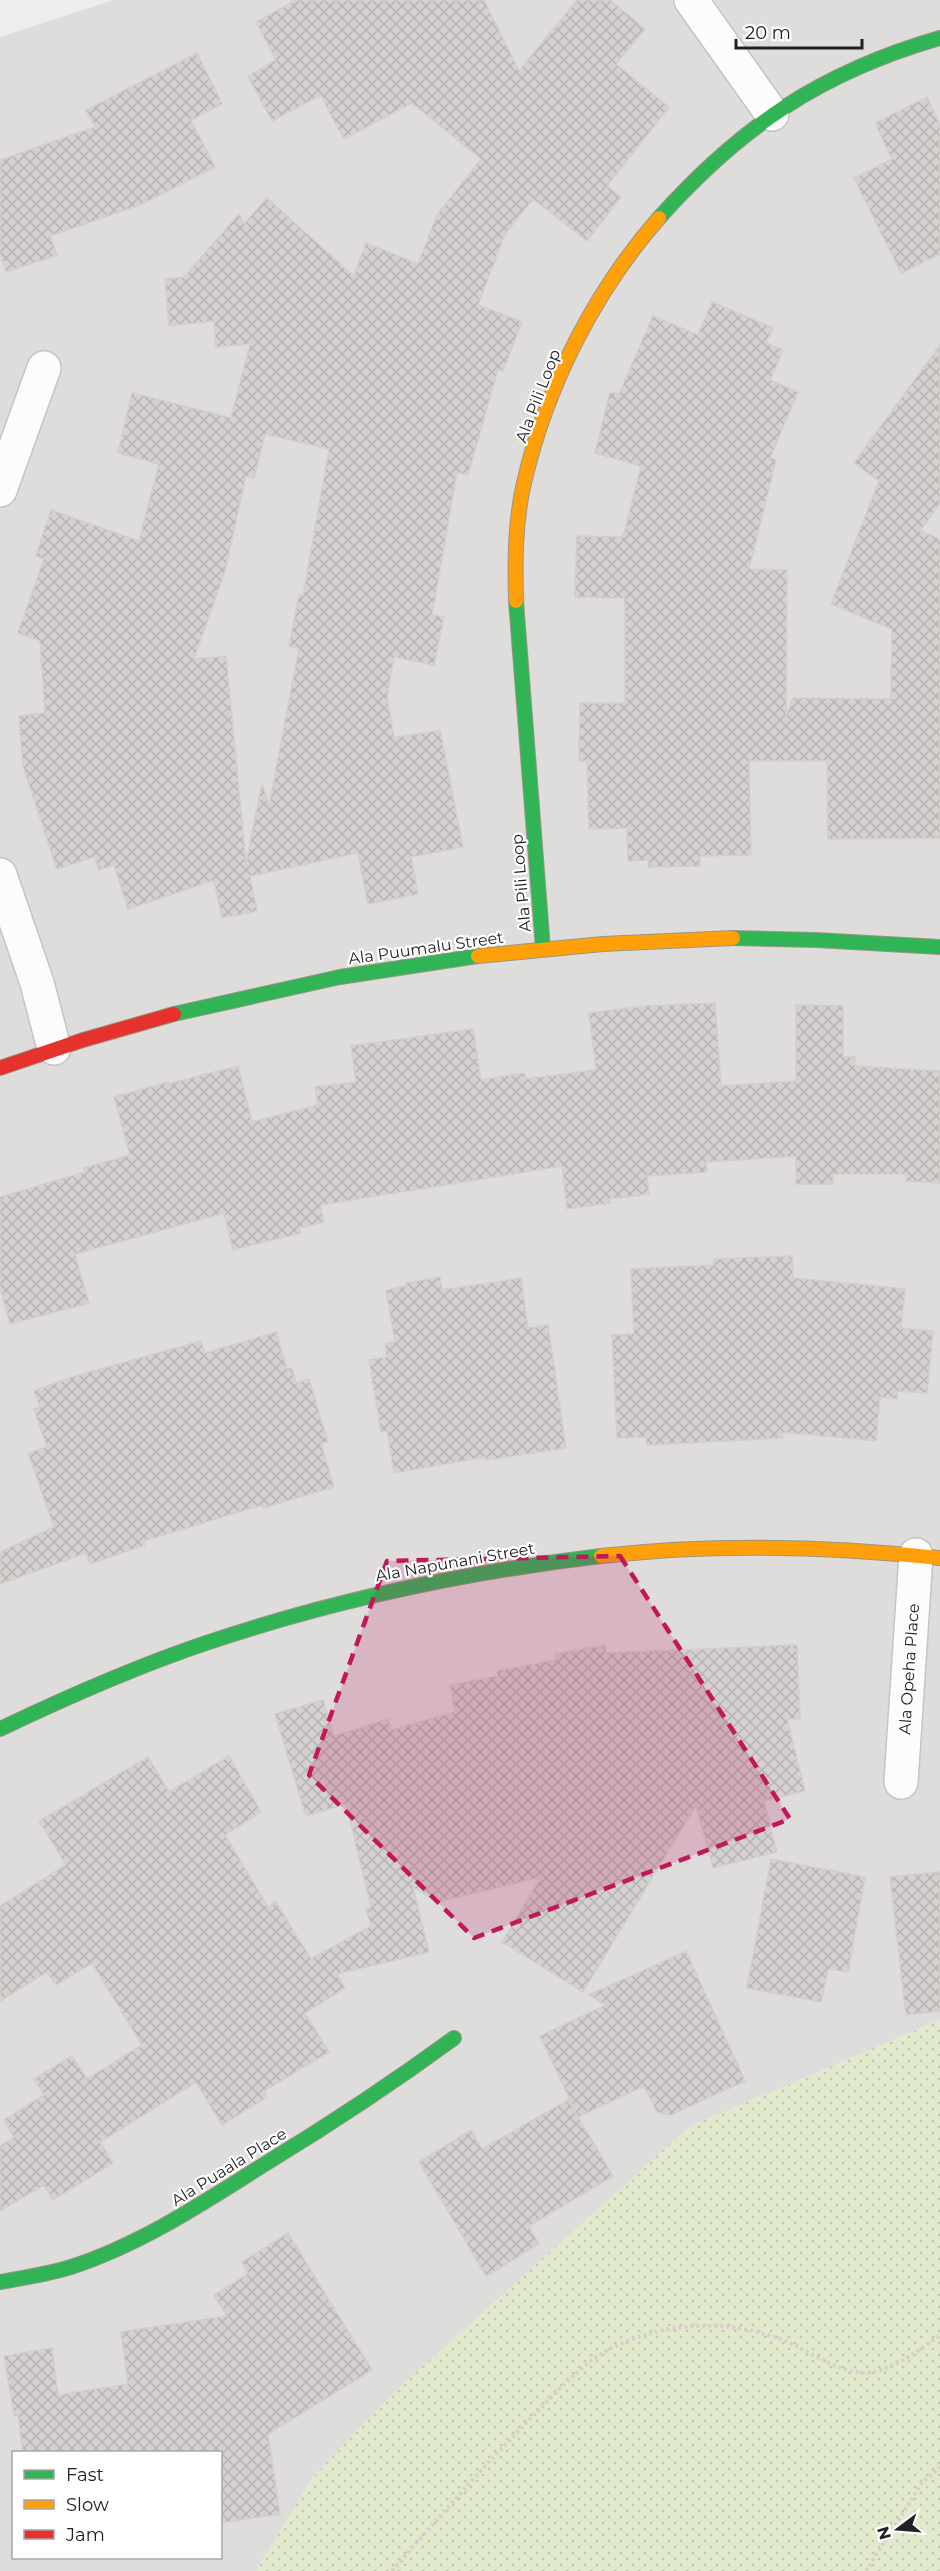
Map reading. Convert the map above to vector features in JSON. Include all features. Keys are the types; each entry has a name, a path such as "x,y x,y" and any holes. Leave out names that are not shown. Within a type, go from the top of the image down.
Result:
{"street":[{"path":"691,0 772,114"},
{"name":"Ala Pili Loop","path":"543,949 515,609 517,547 524,484 546,415 565,366 593,308 662,214 704,170 772,114 808,91 898,50 940,38"},
{"path":"0,490 44,368"},
{"path":"0,875 37,983 54,1048"},
{"name":"Ala Puumalu Street","path":"0,1068 54,1048 305,983 467,957 543,949 691,939 848,941 940,947"},
{"name":"Ala Napunani Street","path":"0,1730 124,1672 223,1635 325,1605 430,1580 627,1553 719,1547 817,1548 928,1556"},
{"name":"Ala Opeha Place","path":"902,1782 928,1556"},
{"name":"Ala Puaala Place","path":"0,2282 52,2273 96,2260 155,2232 347,2114 404,2076 454,2038"}],"path":[{"path":"392,2571 488,2461 573,2376 611,2348 649,2335 687,2326 722,2325 755,2330 851,2371 872,2372 896,2362 940,2335"},
{"path":"867,2571 922,2483 940,2467"}],"highlighted area":[{"path":"620,1556 790,1819 474,1938 309,1775 387,1561"}],"shaded area":[{"path":"114,0 940,0 940,2020 689,2127 313,2477 256,2571 0,2571 0,37"}],"green space":[{"path":"940,2020 940,2571 256,2571 313,2477 389,2397 689,2127"}],"building":[{"path":"296,0 484,0 519,71 577,0 610,0 645,29 616,64 669,107 607,186 621,197 587,241 533,199 505,234 478,305 522,322 503,371 498,369 468,475 457,472 432,615 444,617 434,665 394,657 387,696 394,738 440,730 463,847 411,857 418,894 368,904 358,853 250,876 257,911 222,918 214,880 128,909 114,865 99,870 94,857 57,869 23,766 19,716 45,713 40,641 18,633 44,559 36,556 51,510 139,541 159,464 118,453 132,393 231,418 250,344 216,347 214,321 169,326 165,279 184,277 239,214 244,224 267,198 354,276 366,243 418,264 437,215 481,159 412,103 344,139 329,111 333,107 328,109 321,95 272,121 248,76 276,60 256,22","holes":["265,434 329,449 303,596 299,595 289,646 299,648 269,806 262,783 246,863 226,656 194,659 225,571 246,476 254,478"]},
{"path":"197,53 222,104 191,120 215,167 142,204 50,236 57,255 6,272 0,253 0,160 95,127 86,110"},
{"path":"927,97 940,125 940,254 901,273 854,178 892,159 875,123"},
{"path":"712,302 773,328 766,343 783,350 770,380 798,392 770,458 776,460 749,569 787,570 786,716 793,698 891,699 892,629 831,604 879,481 854,463 940,345 940,503 920,531 940,539 940,838 828,839 827,761 749,761 751,855 700,856 700,866 648,867 649,860 628,861 627,828 589,829 587,761 579,761 580,703 625,703 625,607 624,598 575,597 577,536 623,537 641,466 595,453 610,392 619,394 653,316 698,335"},
{"path":"715,1003 721,1086 796,1081 796,1005 843,1006 843,1057 855,1057 855,1066 940,1071 940,1183 906,1181 906,1174 833,1174 833,1184 796,1184 796,1156 706,1162 707,1172 647,1176 649,1194 609,1199 610,1203 567,1209 562,1166 320,1205 324,1222 299,1228 301,1233 233,1250 224,1213 75,1254 89,1303 10,1324 0,1287 0,1197 85,1172 84,1168 130,1155 114,1097 238,1066 252,1122 318,1105 315,1087 356,1082 351,1046 473,1029 481,1080 524,1073 526,1079 596,1070 589,1013 646,1006"},
{"path":"792,1256 793,1278 905,1289 901,1328 933,1331 927,1393 898,1391 897,1399 880,1397 876,1441 782,1432 783,1438 647,1445 646,1437 617,1438 612,1335 634,1334 631,1269 714,1265 714,1259"},
{"path":"440,1277 442,1290 521,1278 528,1328 548,1325 566,1448 486,1460 486,1457 394,1473 387,1431 381,1432 369,1360 387,1357 385,1344 395,1342 386,1290 407,1286 406,1283"},
{"path":"276,1332 287,1369 292,1368 296,1383 309,1379 328,1442 321,1443 334,1487 263,1508 262,1505 144,1541 145,1545 90,1564 86,1553 0,1584 0,1552 54,1527 28,1453 47,1447 34,1409 40,1407 34,1391 72,1377 201,1341 205,1353"},
{"path":"605,1645 606,1653 797,1645 800,1719 787,1719 805,1791 764,1801 777,1852 713,1868 696,1805 583,1992 502,1942 541,1877 438,1902 413,1887 429,1952 337,1974 345,1988 305,2013 329,2052 264,2091 267,2097 222,2125 196,2082 100,2142 113,2163 53,2200 44,2185 0,2211 0,2146 14,2137 4,2120 44,2095 34,2079 72,2056 87,2079 142,2045 92,1963 56,1985 47,1972 0,2001 0,1906 66,1865 39,1821 148,1757 169,1792 229,1756 261,1812 225,1835 268,1907 276,1902 311,1959 371,1926 366,1909 371,1907 346,1804 306,1816 275,1714 323,1700 334,1736 388,1719 391,1730 455,1712 450,1685 498,1676 497,1671 556,1660 555,1654"},
{"path":"771,1859 865,1877 848,1972 828,1969 821,2002 747,1988"},
{"path":"940,1872 940,2011 906,2015 890,1877"},
{"path":"686,1951 745,2081 671,2115 657,2112 644,2086 578,2117 540,2036 606,2005 589,1995"},
{"path":"568,2100 613,2176 529,2226 539,2244 486,2276 419,2162 471,2130 482,2149"},
{"path":"288,2233 372,2370 268,2434 280,2514 222,2523 222,2451 23,2451 18,2415 14,2415 4,2356 52,2348 58,2395 128,2384 121,2332 227,2316 214,2295 248,2274 242,2262"}],"traffic: fast":[{"path":"659,218 721,156 786,106 858,68 940,38"},
{"path":"516,601 543,949"},
{"path":"733,938 940,947"},
{"path":"174,1014 340,977 478,956"},
{"path":"0,1729 127,1672 254,1628 401,1589 500,1570 601,1556"},
{"path":"0,2282 71,2267 148,2234 316,2132 454,2038"}],"traffic: slow":[{"path":"516,601 516,542 521,497 533,447 545,412 575,342 594,309 635,247 659,218"},
{"path":"478,956 603,944 733,938"},
{"path":"601,1556 686,1549 771,1548 855,1551 940,1558"}],"traffic: jam":[{"path":"0,1068 83,1040 174,1014"}]}
